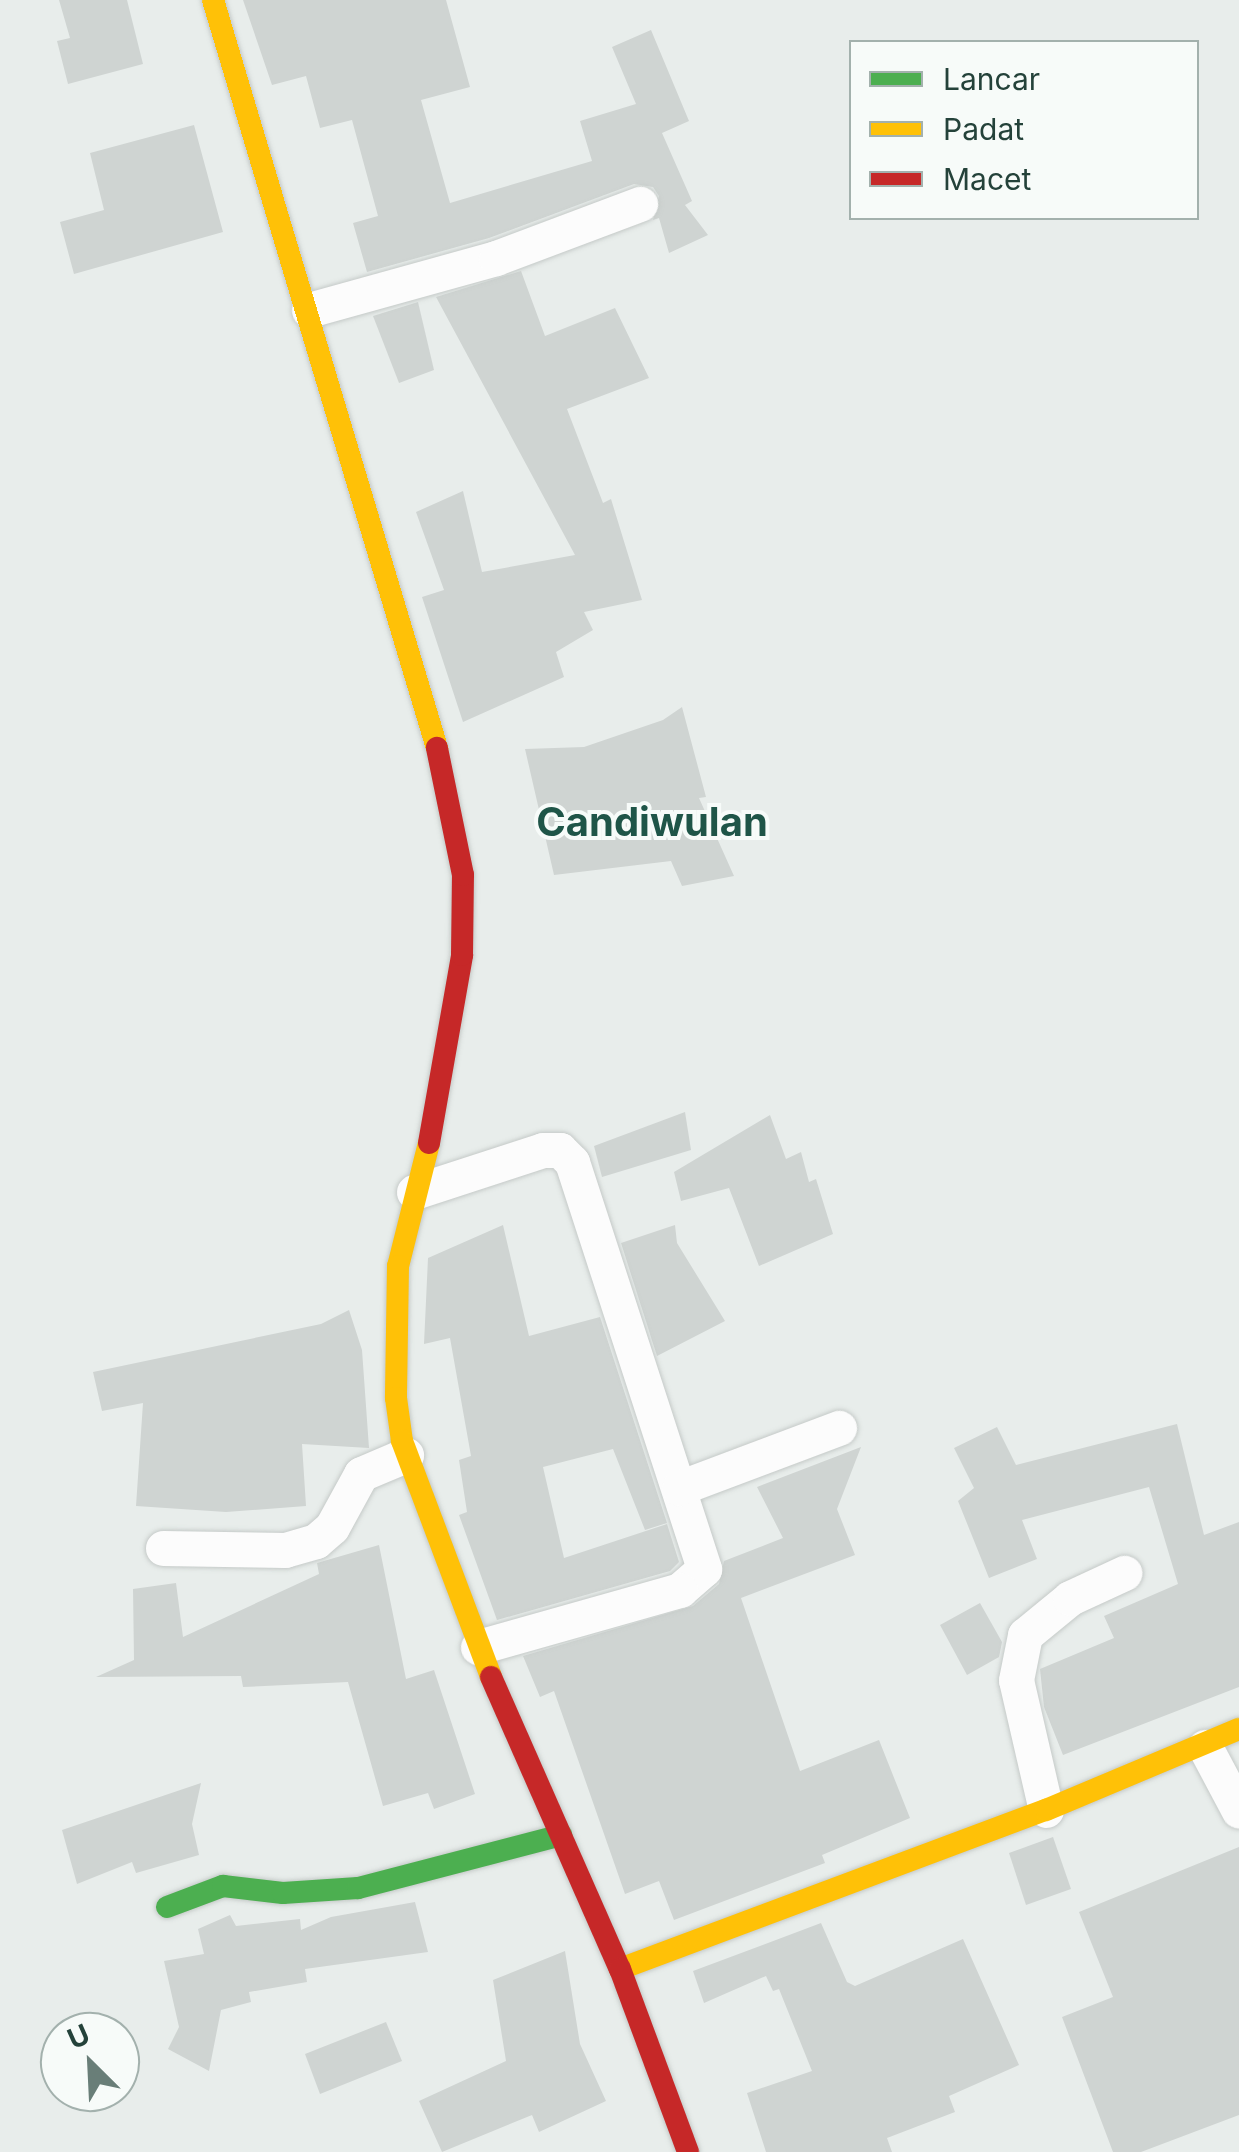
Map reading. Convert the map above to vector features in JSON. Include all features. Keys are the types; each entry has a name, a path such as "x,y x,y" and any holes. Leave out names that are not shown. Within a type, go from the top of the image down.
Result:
{"street":[{"path":"214,0 447,784 463,875 462,955 435,1117 398,1266 396,1398 406,1455 478,1647 620,1969 688,2152"},
{"path":"309,310 496,258 640,204"},
{"path":"414,1192 560,1150 572,1162 704,1570 697,1581 478,1647"},
{"path":"679,1488 839,1428"},
{"path":"163,1548 285,1550 316,1541 361,1474 406,1455"},
{"path":"1046,1810 1016,1680 1024,1636 1070,1598 1124,1573"},
{"path":"620,1969 1046,1810 1239,1729"},
{"path":"1205,1746 1239,1810"},
{"path":"166,1907 223,1886 283,1893 358,1888 561,1834"}],"building":[{"path":"59,0 127,0 143,64 68,84 57,41 70,38"},
{"path":"243,0 446,0 470,87 421,100 450,203 592,161 580,121 636,104 612,47 651,30 689,121 662,133 692,201 685,205 708,235 669,253 659,218 653,220 659,196 653,187 634,184 489,238 367,272 353,223 378,216 352,120 320,128 306,76 272,85"},
{"path":"194,125 223,232 74,274 60,222 104,210 90,153"},
{"path":"521,271 545,336 615,308 649,378 567,409 603,503 611,499 642,600 584,612 593,630 556,652 564,677 463,722 422,597 444,590 416,512 463,491 482,572 575,555 436,297"},
{"path":"418,302 434,370 399,383 373,316"},
{"path":"682,707 706,797 699,798 734,876 682,886 671,861 554,875 525,749 584,747 663,720"},
{"path":"685,1112 691,1150 602,1177 594,1146"},
{"path":"770,1115 786,1159 801,1152 809,1182 816,1179 833,1234 759,1266 729,1188 681,1201 674,1172"},
{"path":"503,1225 529,1336 600,1317 667,1523 645,1530 613,1449 543,1467 564,1558 667,1524 679,1562 670,1571 497,1620 459,1515 467,1512 459,1460 471,1456 450,1338 424,1344 428,1258"},
{"path":"675,1225 677,1243 725,1321 657,1356 621,1243"},
{"path":"349,1310 362,1350 369,1448 302,1444 306,1506 226,1512 136,1506 143,1403 102,1411 93,1372 321,1324"},
{"path":"1177,1424 1204,1535 1239,1522 1239,1687 1063,1755 1044,1707 1040,1669 1114,1638 1104,1616 1178,1584 1149,1487 1022,1520 1037,1559 989,1578 958,1501 974,1488 954,1448 997,1427 1016,1465"},
{"path":"861,1447 837,1509 855,1555 741,1598 800,1771 879,1740 910,1818 822,1855 825,1863 674,1920 659,1881 625,1894 554,1691 540,1697 523,1656 693,1606 719,1584 724,1561 783,1538 757,1487"},
{"path":"379,1545 406,1679 434,1670 475,1794 434,1809 428,1793 383,1806 348,1682 243,1687 241,1676 96,1677 134,1660 133,1589 176,1583 183,1637 319,1574 317,1563"},
{"path":"980,1603 1002,1642 999,1657 967,1675 940,1625"},
{"path":"201,1783 192,1824 199,1855 136,1873 132,1862 77,1884 62,1830"},
{"path":"1053,1837 1071,1889 1026,1905 1009,1853"},
{"path":"1239,1847 1239,2115 1141,2152 1113,2152 1062,2017 1113,1997 1079,1912"},
{"path":"415,1902 428,1952 305,1969 307,1982 249,1992 251,2002 221,2010 209,2071 168,2049 179,2027 164,1961 204,1954 198,1929 230,1915 236,1926 300,1919 301,1930 331,1917"},
{"path":"821,1923 847,1982 855,1986 963,1939 1019,2065 949,2096 955,2112 887,2138 892,2152 766,2152 747,2093 812,2071 779,1989 773,1991 766,1976 704,2003 693,1971"},
{"path":"565,1951 580,2044 606,2101 539,2132 532,2115 442,2152 419,2101 506,2061 493,1980"},
{"path":"386,2022 402,2061 320,2094 305,2054"}],"traffic: fast":[{"path":"167,1907 223,1886 283,1893 358,1888 561,1835"}],"traffic: slow":[{"path":"213,0 437,748"},
{"path":"429,1143 398,1266 396,1398 402,1441 491,1677"},
{"path":"620,1969 1046,1810 1239,1729"}],"traffic: jam":[{"path":"429,1143 462,955 463,875 437,748"},
{"path":"491,1677 620,1969 688,2152"}],"district":[{"name":"Candiwulan","path":"652,822"}]}
